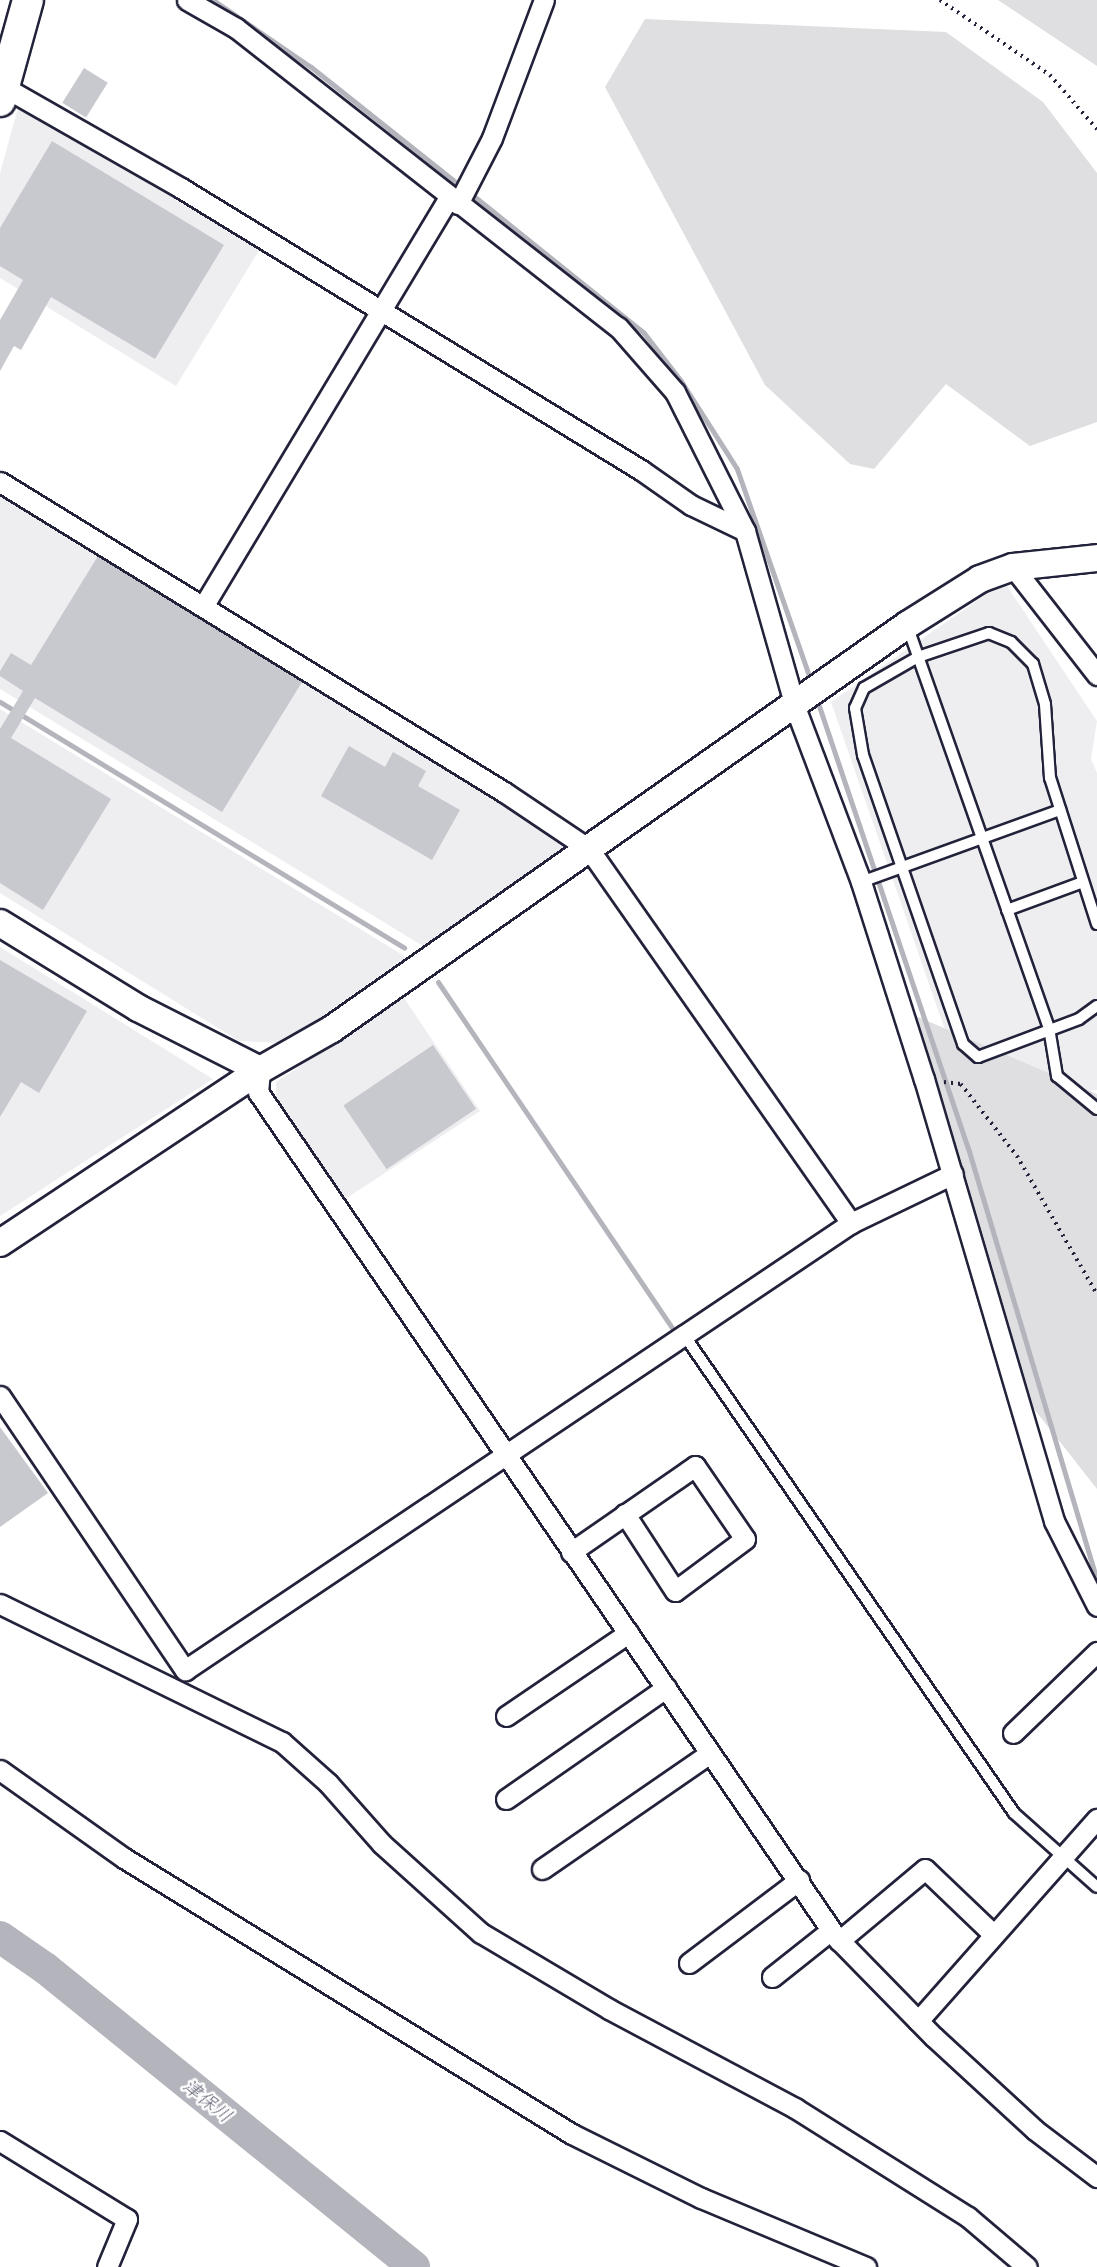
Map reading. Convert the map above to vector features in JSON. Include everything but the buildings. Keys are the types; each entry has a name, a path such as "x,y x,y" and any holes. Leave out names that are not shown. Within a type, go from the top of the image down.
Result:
{"main road":[{"path":"2,94 27,0"}],"street":[{"path":"187,0 236,28 453,201 618,327 681,402 745,531 795,707 862,882 924,1079 1054,1521 1097,1606"},
{"path":"204,604 492,138 544,0"},
{"path":"2,94 181,188 382,314 641,470 691,505 745,531"},
{"path":"0,482 204,604 589,849 851,1223"},
{"path":"0,1243 260,1070 332,1029 795,707 907,625 980,579 1013,567 1097,558"},
{"path":"1013,567 1097,675"},
{"path":"0,923 138,1008 260,1070"},
{"path":"260,1070 258,1092 835,1936 918,2021 1035,2130 1097,2177"},
{"path":"0,1396 186,1671 504,1454 851,1223 953,1174"},
{"path":"571,1552 625,1514 695,1466 745,1539 675,1591 625,1514"},
{"path":"0,1604 282,1742 328,1783 382,1844 481,1933 609,2009 796,2108 968,2217 1027,2267"},
{"path":"506,1716 628,1633"},
{"path":"1013,1734 1097,1652"},
{"path":"506,1799 666,1688"},
{"path":"542,1869 710,1753"},
{"path":"0,1770 124,1858 572,2134 701,2197 866,2267"},
{"path":"918,2021 1097,1819"},
{"path":"772,1977 835,1936 925,1870 994,1935"},
{"path":"689,1963 799,1880"},
{"path":"0,2141 127,2220 107,2267"}],"lane":[{"path":"907,625 1049,1028 1057,1076 1097,1110"},
{"path":"1097,924 1050,778 1045,704 1033,664 1011,642 989,633 918,657 864,688 855,708 863,755 962,1044 978,1057 1049,1028 1079,1019 1097,1006"},
{"path":"862,882 1060,810"},
{"path":"1007,910 1083,882"},
{"path":"683,1334 1014,1813 1097,1887"}],"path":[{"path":"940,0 1050,75 1097,129"},
{"path":"924,1079 961,1084 1017,1156 1097,1294"}],"shaded area":[{"path":"998,0 1097,0 1097,66"},
{"path":"645,19 946,32 1043,102 1097,173 1097,422 1030,446 946,384 874,469 850,464 765,385 605,87"},
{"path":"18,108 260,249 176,386 0,278 0,173"},
{"path":"0,496 564,837 569,849 423,946 0,689"},
{"path":"1007,586 1097,721 1091,759 1097,773 1097,1090 969,1099 831,702 991,591"},
{"path":"0,709 406,957 284,1043 239,1041 0,893"},
{"path":"0,947 213,1079 0,1216"},
{"path":"404,998 480,1111 342,1201 276,1099 276,1082"},
{"path":"902,1010 1097,1094 1097,1489 1016,1386"}],"waterway":[{"path":"213,0 311,67 462,187"},
{"path":"470,193 644,333 681,381 737,469 811,681"},
{"path":"816,697 968,1148 1097,1581"},
{"path":"0,702 404,948"},
{"path":"438,982 672,1327"},
{"name":"津保川","path":"0,1937 45,1968 414,2267"}]}
